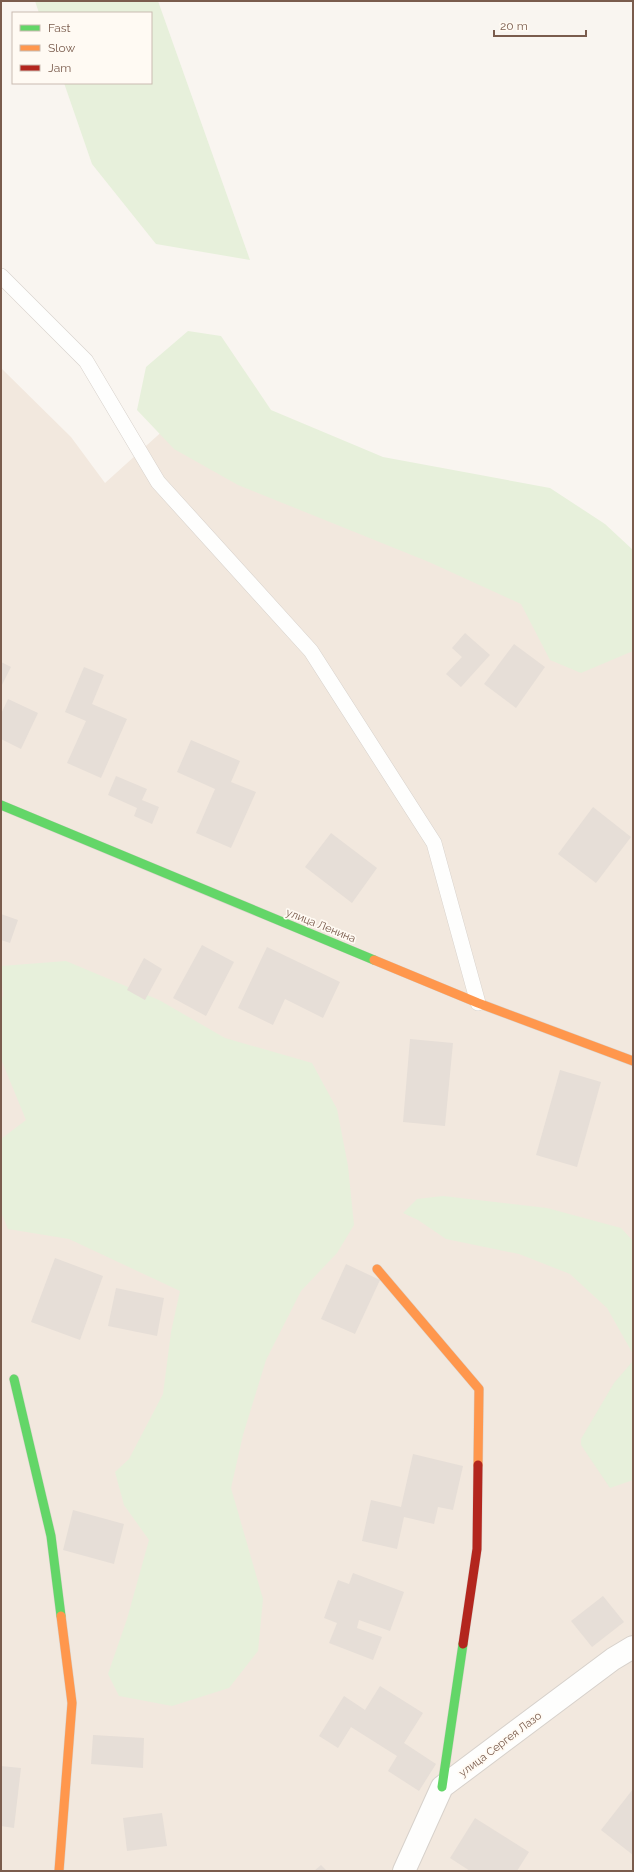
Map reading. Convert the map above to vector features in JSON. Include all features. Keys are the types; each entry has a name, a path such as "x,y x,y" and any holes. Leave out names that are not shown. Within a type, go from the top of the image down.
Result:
{"street":[{"name":"улица Ленина","path":"1,805 478,1003 633,1061"},
{"path":"378,1269 479,1389 477,1549 442,1787"},
{"path":"14,1380 51,1536 72,1703 58,1871"},
{"name":"улица Сергея Лазо","path":"404,1871 442,1787 613,1659 633,1647"}],"lane":[{"path":"1,276 86,361 158,482 311,652 434,843 478,1003"}],"shaded area":[{"path":"1,368 71,437 105,483 167,427 633,591 633,1871 1,1871"}],"green space":[{"path":"35,1 158,1 250,260 156,244 92,164 64,84 152,84 152,12 39,12"},
{"path":"188,331 221,336 271,410 383,457 550,488 605,524 633,550 633,651 581,673 550,660 521,604 429,562 238,485 174,449 137,410 146,367"},
{"path":"66,961 159,1000 225,1038 312,1063 337,1109 348,1166 354,1225 337,1253 301,1291 266,1360 243,1435 231,1488 263,1599 258,1651 229,1688 172,1706 119,1696 108,1674 127,1619 149,1540 124,1505 115,1472 129,1459 163,1394 171,1332 180,1291 69,1239 8,1229 1,1212 1,1139 26,1120 1,1059 1,998 3,996 1,966"},
{"path":"443,1196 547,1208 621,1228 633,1241 633,1354 607,1308 570,1274 519,1254 446,1239 418,1220 403,1213 417,1199"},
{"path":"633,1361 633,1480 610,1488 581,1445 581,1439 614,1383"}],"building":[{"path":"465,633 490,655 461,687 446,674 462,657 452,648"},
{"path":"514,644 545,667 516,708 484,684"},
{"path":"1,662 11,667 1,687"},
{"path":"84,667 104,675 92,704 127,719 101,778 67,763 86,721 65,712"},
{"path":"8,699 38,713 21,749 1,739 1,714"},
{"path":"191,740 240,761 231,782 256,792 231,848 196,833 215,789 177,772"},
{"path":"116,776 147,789 142,800 159,807 152,824 134,816 137,808 108,795"},
{"path":"593,807 631,837 596,883 558,854"},
{"path":"331,833 377,868 352,903 305,867"},
{"path":"1,914 18,920 10,943 1,940"},
{"path":"202,945 234,962 206,1016 173,998"},
{"path":"267,947 340,982 323,1018 285,999 273,1025 238,1008"},
{"path":"144,958 162,969 145,1000 127,990"},
{"path":"410,1039 453,1043 445,1126 403,1122"},
{"path":"560,1070 601,1082 577,1167 536,1155"},
{"path":"55,1258 103,1276 80,1340 31,1322"},
{"path":"346,1264 380,1280 355,1334 321,1319"},
{"path":"116,1288 164,1298 157,1336 108,1326"},
{"path":"413,1454 463,1466 453,1510 438,1507 434,1524 404,1517 397,1549 362,1541 371,1500 401,1507"},
{"path":"73,1510 124,1524 114,1564 63,1550"},
{"path":"353,1573 404,1592 390,1631 359,1620 357,1628 382,1637 373,1660 329,1643 337,1623 324,1618 338,1580 349,1584"},
{"path":"603,1596 624,1622 592,1647 571,1621"},
{"path":"380,1686 423,1713 404,1743 436,1764 419,1791 388,1771 397,1756 351,1727 338,1748 319,1736 344,1696 365,1710"},
{"path":"93,1735 144,1738 143,1768 91,1764"},
{"path":"1,1766 21,1768 14,1828 1,1826"},
{"path":"633,1789 633,1855 601,1830"},
{"path":"162,1813 167,1846 127,1851 123,1818"},
{"path":"475,1818 529,1852 517,1871 470,1871 450,1858"},
{"path":"321,1865 327,1871 314,1871"}],"traffic: fast":[{"path":"1,805 374,960"},
{"path":"14,1379 51,1536 61,1616"},
{"path":"442,1787 463,1644"}],"traffic: slow":[{"path":"374,960 478,1003 633,1061"},
{"path":"377,1269 479,1389 478,1465"},
{"path":"59,1871 72,1703 61,1616"}],"traffic: jam":[{"path":"463,1644 477,1549 478,1465"}]}
